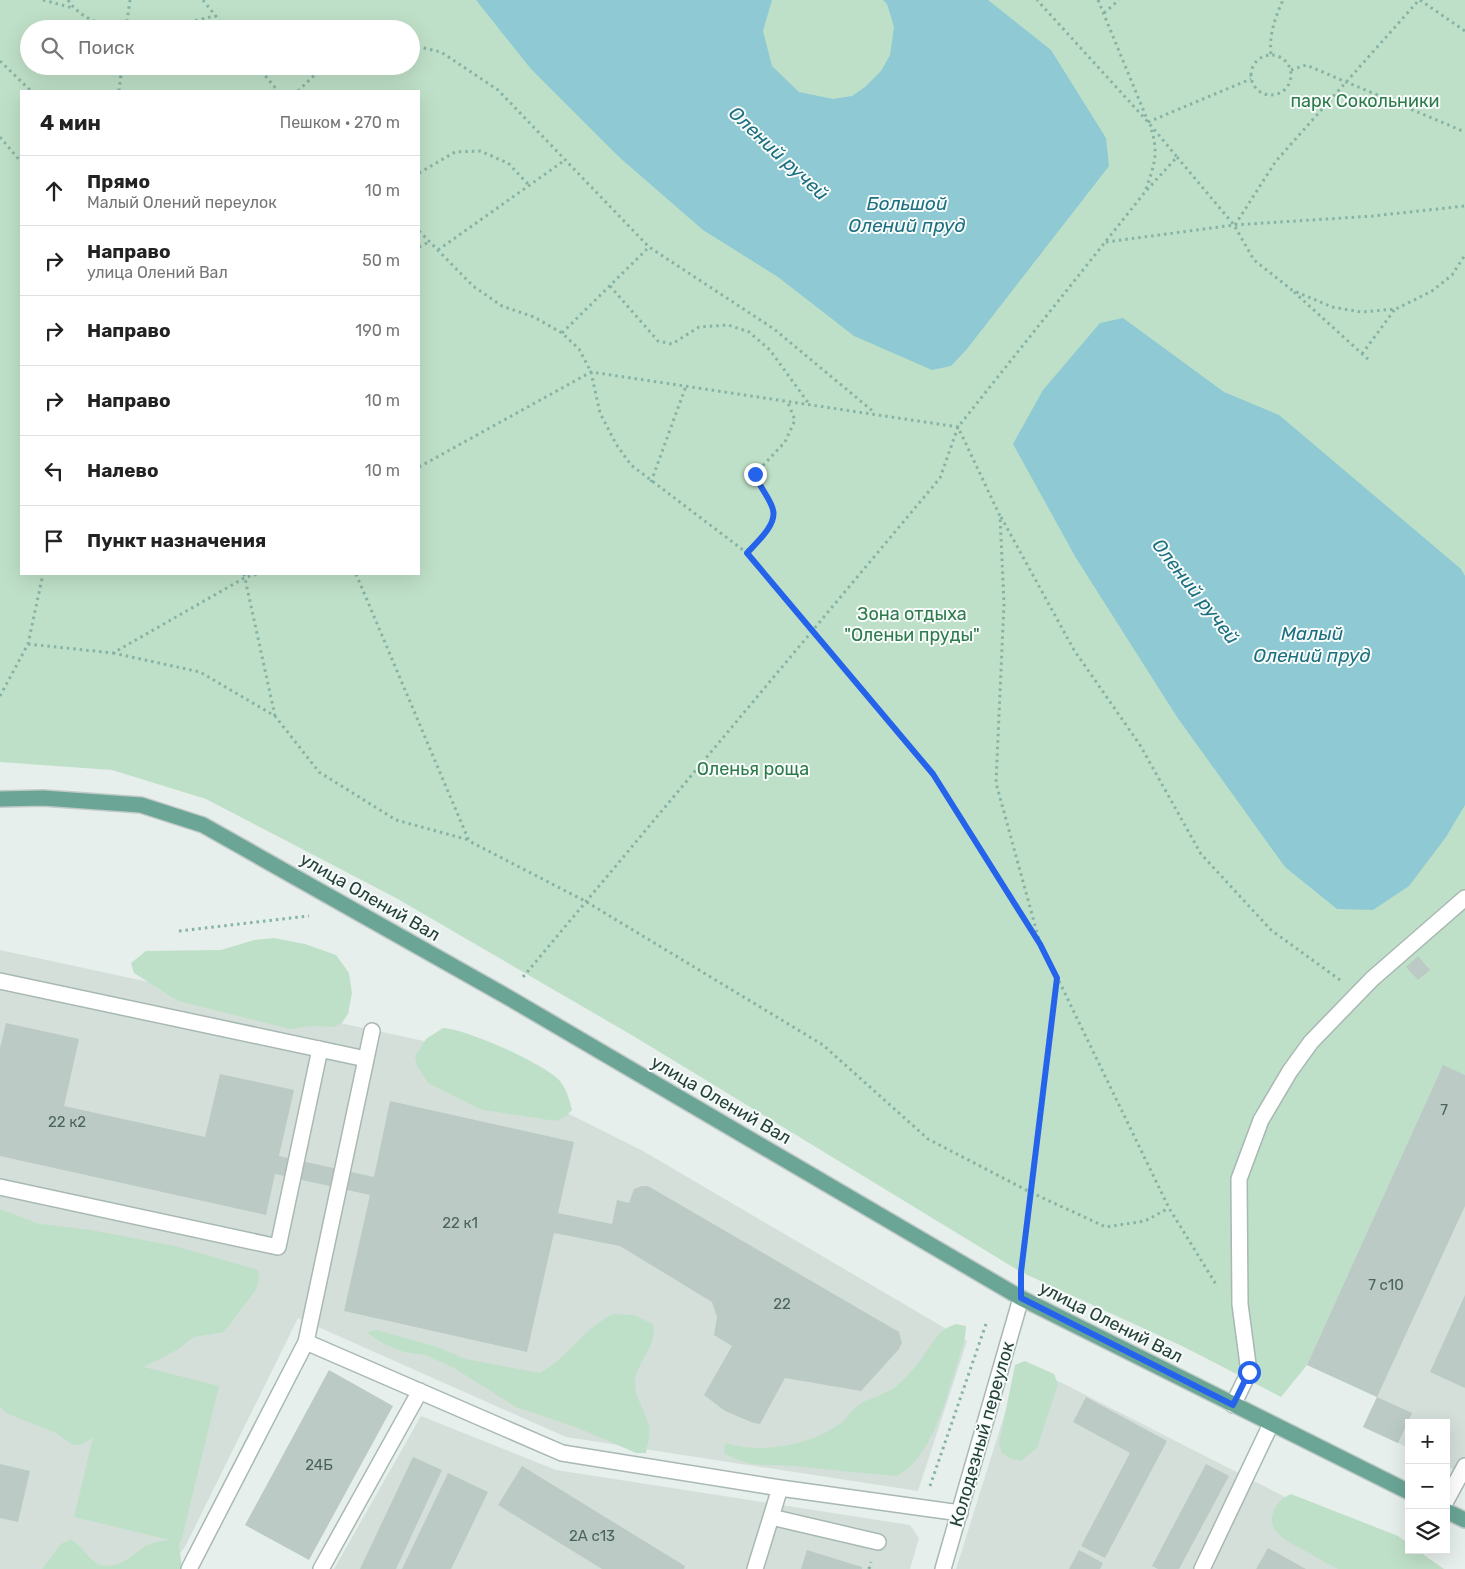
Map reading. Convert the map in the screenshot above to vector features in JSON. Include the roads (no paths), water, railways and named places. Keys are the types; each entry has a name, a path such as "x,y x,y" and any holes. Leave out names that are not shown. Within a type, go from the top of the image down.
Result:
{"main road":[{"name":"улица Олений Вал","path":"0,799 43,798 141,805 203,825 511,999 1021,1298 1405,1490"},
{"path":"1450,1513 1465,1520"}],"street":[{"path":"1233,1405 1249,1372 1240,1304 1239,1178 1261,1120 1290,1071 1311,1042 1372,979 1465,898"},
{"path":"0,981 366,1059"},
{"path":"189,1569 306,1342 372,1031"},
{"path":"0,1188 278,1247 320,1049"},
{"name":"Колодезный переулок","path":"943,1569 1021,1298"},
{"path":"306,1342 562,1453 780,1488 960,1514"},
{"path":"321,1569 420,1391"},
{"path":"1202,1569 1271,1424"},
{"path":"1450,1494 1465,1466"},
{"path":"755,1569 780,1488"},
{"path":"771,1517 878,1542"}],"water":[{"name":"Большой Олений пруд","path":"476,0 772,0 763,31 772,66 799,92 833,99 852,96 865,87 881,71 890,55 894,27 887,4 883,0 988,0 1051,50 1106,138 1109,166 967,349 951,366 932,370 854,336 778,277 703,230 619,157 531,69"},
{"name":"Малый Олений пруд","path":"1123,318 1224,392 1279,415 1461,569 1465,576 1465,805 1446,837 1409,886 1373,910 1337,909 1285,867 1177,717 1076,558 1013,444 1043,390 1100,323"}],"park label":[{"name":"парк Сокольники","path":"1365,101"},
{"name":"Зона отдыха \"Оленьи пруды\"","path":"912,624"},
{"name":"Оленья роща","path":"753,769"}],"water label":[{"name":"Олений ручей","path":"779,153"},
{"name":"Олений ручей","path":"1196,591"}]}
